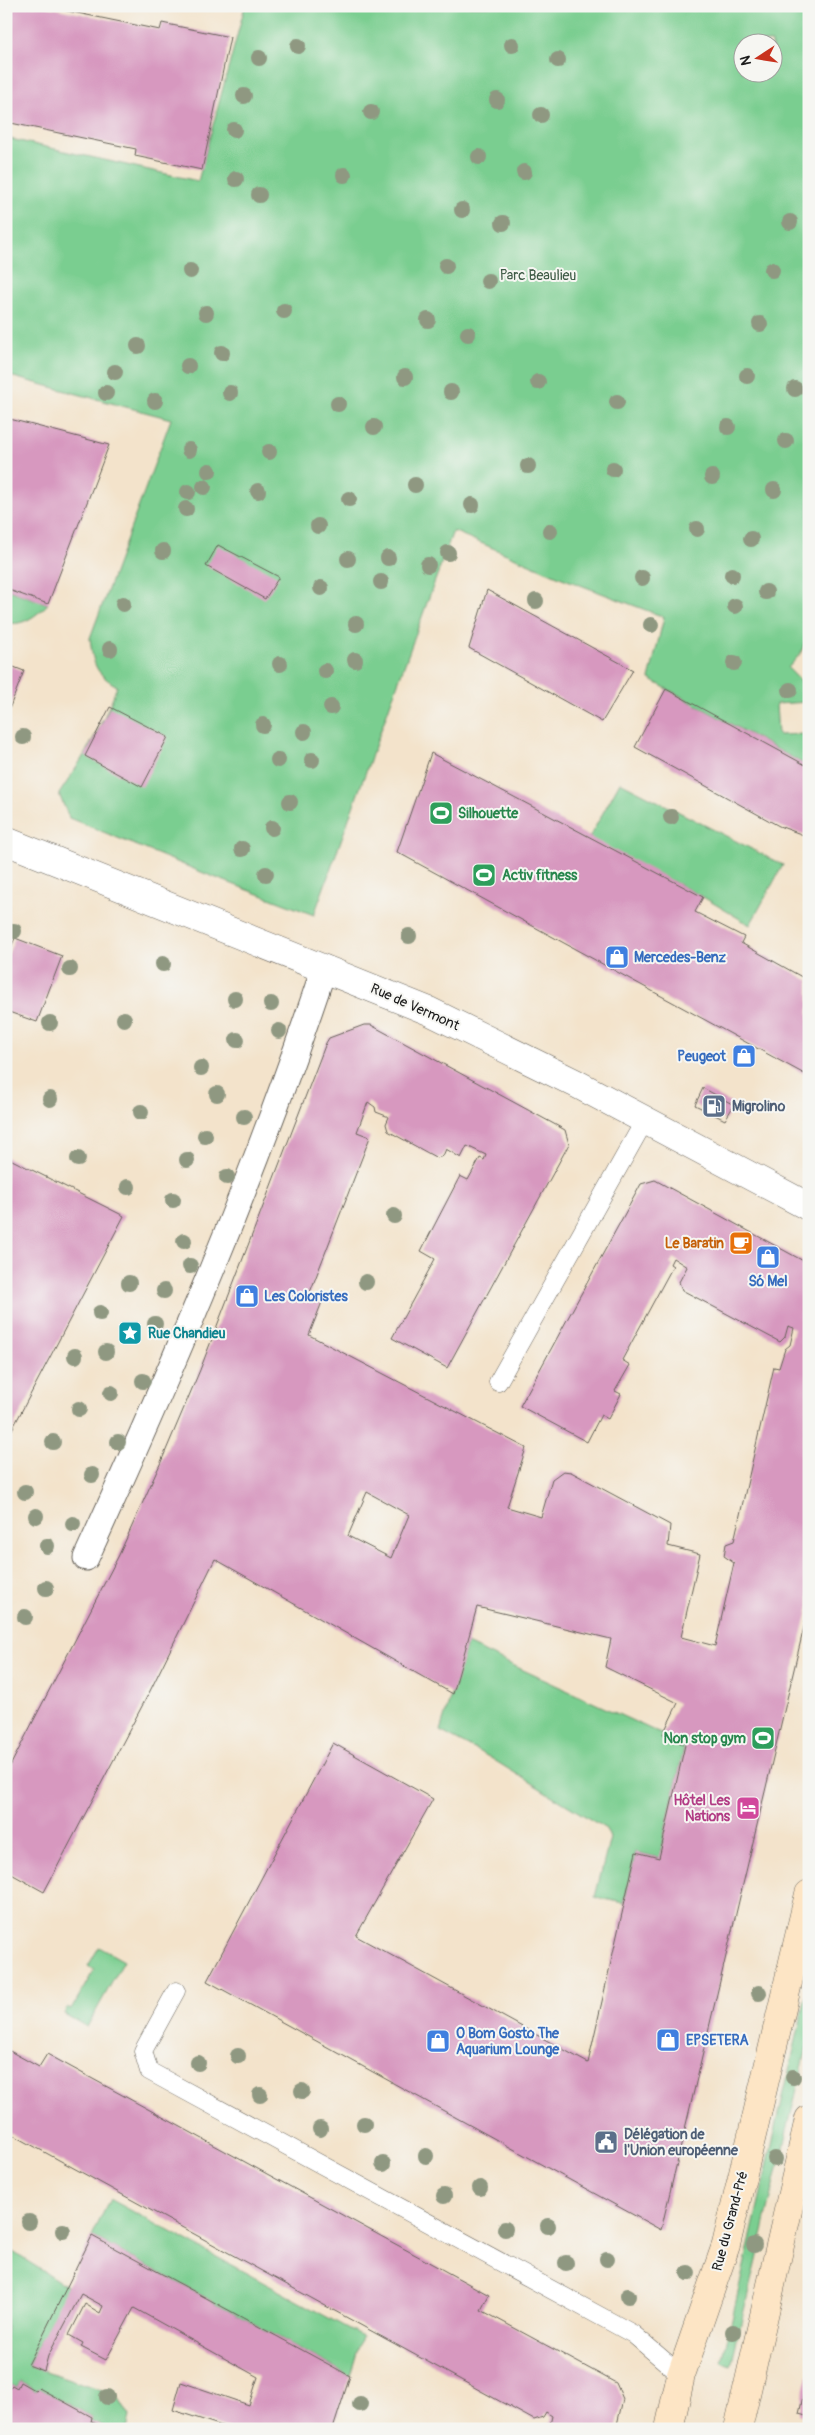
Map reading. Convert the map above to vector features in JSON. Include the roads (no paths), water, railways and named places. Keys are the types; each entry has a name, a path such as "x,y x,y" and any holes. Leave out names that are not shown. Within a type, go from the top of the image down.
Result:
{"main road":[{"name":"Rue du Grand-Pré","path":"669,2429 682,2376 726,2244 809,1894"},
{"path":"738,2429 809,2119"}],"street":[{"name":"Rue de Vermont","path":"6,842 429,1011 646,1120 809,1207"},
{"path":"86,1558 161,1392 238,1204 324,968"}],"lane":[{"path":"498,1382 646,1120"},
{"path":"176,1991 143,2051 149,2071 633,2334 682,2376"}],"place":[{"name":"Silhouette","path":"441,813"},
{"name":"Activ fitness","path":"484,875"},
{"name":"Mercedes-Benz","path":"617,957"},
{"name":"Peugeot","path":"744,1056"},
{"name":"Migrolino","path":"714,1106"},
{"name":"Le Baratin","path":"741,1243"},
{"name":"Só Mel","path":"768,1257"},
{"name":"Les Coloristes","path":"247,1296"},
{"name":"Rue Chandieu","path":"130,1333"},
{"name":"Non stop gym","path":"763,1738"},
{"name":"Hôtel Les Nations","path":"748,1808"},
{"name":"EPSETERA","path":"668,2040"},
{"name":"O Bom Gosto The Aquarium Lounge","path":"438,2041"},
{"name":"Délégation de l'Union européenne","path":"606,2142"}],"park label":[{"name":"Parc Beaulieu","path":"538,275"}]}
